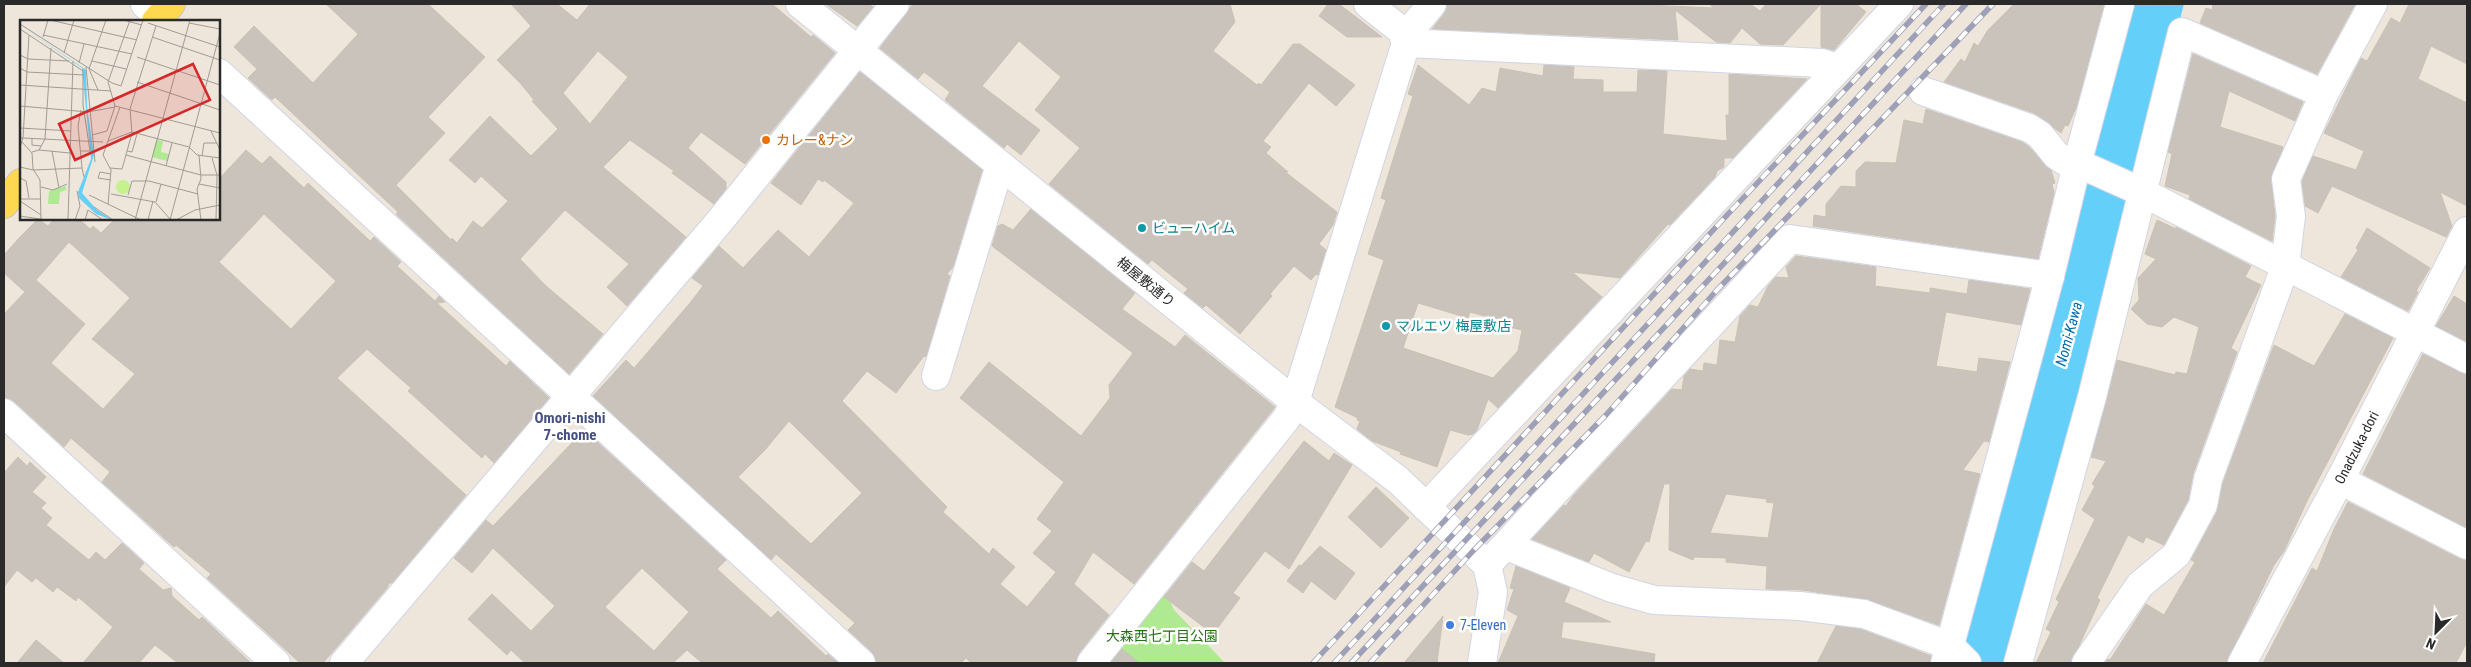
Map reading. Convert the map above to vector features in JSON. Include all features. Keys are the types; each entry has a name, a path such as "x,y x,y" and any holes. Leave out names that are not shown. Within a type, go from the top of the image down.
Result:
{"main road":[{"path":"4,204 20,184"}],"street":[{"name":"梅屋敷通り","path":"800,4 1295,402 1398,480 1487,565"},
{"path":"344,663 719,222 895,4"},
{"path":"1368,4 1402,31 1406,42"},
{"path":"1091,663 1286,419 1295,402 1358,206 1406,42 1412,28 1432,4"},
{"path":"1426,507 1899,4"},
{"path":"1507,546 1612,588 1654,600 1800,606 1864,614 1954,655 2120,4"},
{"path":"2086,663 2140,585 2176,555 2204,505 2208,479 2285,267 2291,216 2286,179 2324,94 2374,4"},
{"path":"2018,663 2092,397 2139,191 2182,32 2324,94"},
{"path":"1406,42 1822,63 1837,68"},
{"path":"220,73 861,663"},
{"path":"1923,91 2030,128 2040,135 2056,155 2065,162 2080,165 2139,191 2467,359"},
{"path":"936,376 1000,165"},
{"name":"Onadzuka-dori","path":"2242,663 2340,480 2467,231"},
{"path":"1482,663 1493,592 1487,565 1507,546 1790,239 2050,276"},
{"path":"4,413 276,663"},
{"path":"2340,480 2467,545"}],"green space":[{"name":"大森西七丁目公園","path":"1164,588 1174,610 1225,663 1109,663"}],"water":[{"name":"Nomi-Kawa","path":"2131,4 2184,4 2008,663 1955,663"}],"building":[{"path":"326,4 428,4 485,57 428,117 445,133 396,185 451,240 452,238 457,243 473,221 482,228 508,201 481,176 475,183 449,160 490,116 531,156 558,129 532,101 534,100 521,84 497,60 531,26 511,4 557,4 577,20 590,4 772,4 811,37 813,35 835,53 745,164 701,132 688,148 726,182 726,189 714,204 672,173 674,171 630,140 603,167 686,237 627,306 607,287 629,264 565,210 520,259 546,286 603,334 569,374 396,214 398,212 275,97 272,100 248,78 257,69 234,47 254,26 313,83 358,34","holes":["598,51 628,77 590,124 563,93"]},
{"path":"826,4 868,4 873,7 857,26"},
{"path":"913,4 1230,4 1235,22 1213,51 1257,85 1259,83 1261,85 1293,44 1300,44 1355,85 1336,106 1309,83 1263,141 1271,147 1266,153 1288,172 1284,171 1337,212 1333,225 1319,244 1326,250 1318,275 1316,274 1311,280 1294,266 1240,334 1206,305 1203,308 1184,293 1188,289 1152,260 1148,264 1049,184 1080,148 1035,110 1061,77 1019,41 982,86 1040,130 1021,155 1007,144 1004,148 945,100 950,92 924,72 918,79 880,48"},
{"path":"1328,4 1339,4 1382,37 1347,37 1319,16"},
{"path":"1447,4 1623,4 1714,8 1709,4 1750,4 1760,11 1766,4 1821,4 1783,45 1760,44 1742,28 1730,43 1716,42 1675,10 1678,40 1432,29 1444,14"},
{"path":"1821,4 1856,4 1866,12 1834,50 1821,47"},
{"path":"2014,4 2104,4 2076,108 2068,126 2065,125 2061,133 2034,113 1944,82 1961,59 1965,62 1974,43 1978,46 1988,30"},
{"path":"2213,4 2355,4 2317,74 2200,23 2206,8 2212,10"},
{"path":"2409,4 2467,4 2467,64 2431,46 2418,79 2467,103 2467,206 2440,192 2452,226 2446,237 2332,186 2318,213 2305,206 2302,181 2313,156 2356,170 2364,151 2324,133 2361,58 2367,61 2391,18 2400,23"},
{"path":"2193,54 2303,102 2295,121 2229,91 2220,127 2283,147 2271,181 2275,216 2272,241 2189,199 2190,195 2165,186 2172,154 2168,152"},
{"path":"1418,65 1469,105 1482,88 1496,92 1500,68 1543,76 1544,65 1574,67 1573,79 1603,80 1603,92 1637,92 1638,70 1667,71 1663,134 1727,141 1726,115 1729,115 1729,74 1807,79 1733,158 1724,158 1724,167 1717,171 1715,177 1670,225 1668,224 1620,278 1572,272 1602,297 1498,408 1488,399 1477,430 1473,434 1468,435 1450,430 1437,467 1400,454 1401,452 1372,441 1357,429 1360,421 1357,420 1358,418 1335,407 1384,260 1368,254 1386,200 1381,198 1413,96 1408,94","holes":["1418,303 1468,318 1470,312 1510,323 1509,327 1522,330 1518,351 1493,378 1403,348"]},
{"path":"860,72 982,170 953,267 947,274 950,276 926,357 924,356 896,393 867,371 842,401 947,507 943,512 989,554 993,548 1015,567 1000,584 1027,607 1056,572 1033,553 1052,531 1037,519 1064,482 960,398 989,362 1081,436 1110,398 1109,385 1133,353 992,246 998,226 1002,224 1013,230 1031,209 1135,293 1122,309 1175,347 1185,335 1275,407 1134,584 1093,552 1074,584 1109,615 1079,653 1076,663 971,663 966,658 961,663 876,663 872,652 848,630 855,623 776,554 771,560 593,396 626,360 634,368 690,303 703,286 692,278 719,246 743,268 778,230 809,257 854,203 824,180 823,182 818,179 801,205 771,183","holes":["789,421 862,493 811,544 738,477 765,450"]},
{"path":"1926,109 2022,142 2051,170 2055,183 2052,184 2054,193 2038,259 1813,226 1814,215 1826,217 1826,204 1841,186 1856,187 1856,171 1865,162 1896,163 1904,120 1923,124"},
{"path":"246,150 262,164 270,156 304,188 308,183 370,241 374,237 401,262 397,266 435,301 439,296 445,302 437,303 506,366 510,361 549,398 494,463 485,454 482,458 408,391 411,388 367,349 337,378 466,495 392,583 389,583 387,588 323,663 300,663 207,578 211,574 176,545 174,547 102,482 110,472 71,438 64,447 15,402 4,397 4,314 25,292 4,273 4,255 37,220 48,226 53,220 80,220 90,229 93,226 101,233 114,220 220,220 220,178","holes":["264,214 336,281 291,329 219,262","69,242 130,298 92,339 135,374 103,409 51,363 85,324 36,280"]},
{"path":"2157,220 2176,229 2176,227 2251,266 2245,277 2261,285 2231,348 2237,352 2193,474 2188,500 2164,545 2146,537 2143,543 2128,535 2097,598 2100,600 2071,663 2036,663 2051,632 2046,629 2059,602 2056,599 2095,519 2082,510 2095,486 2092,484 2106,461 2091,457 2117,360 2175,375 2176,372 2187,374 2199,327 2174,317 2162,327 2147,324 2131,309 2139,300 2138,278 2156,259 2145,254"},
{"path":"2367,228 2430,268 2416,291 2418,292 2408,311 2341,277 2358,250 2356,248"},
{"path":"1796,256 1876,267 1875,286 1930,293 1930,288 1967,294 1969,280 2030,289 2021,325 1946,312 1936,366 1977,372 1979,358 2010,362 1989,442 1984,441 1963,470 1980,474 1939,625 1866,599 1802,590 1766,589 1767,566 1726,562 1726,558 1694,557 1693,560 1669,550 1670,484 1664,484 1649,542 1646,541 1629,572 1594,553 1589,562 1532,539 1564,505 1566,506 1573,496 1672,389 1682,390 1684,376 1690,369 1703,371 1704,363 1717,365 1720,340 1735,342 1740,316 1750,305 1758,307 1768,286 1776,277 1789,278 1786,267","holes":["1726,494 1767,499 1766,502 1774,503 1768,538 1710,533"]},
{"path":"2454,296 2467,304 2467,342 2436,326"},
{"path":"2345,314 2393,338 2308,499 2284,551 2274,565 2226,663 2105,663 2108,659 2110,660 2146,604 2164,615 2195,562 2191,560 2217,512 2223,483 2274,345 2314,366"},
{"path":"2423,354 2467,375 2467,528 2363,474"},
{"path":"584,430 726,560 717,569 771,618 778,611 826,656 828,654 838,663 702,663 687,650 673,663 525,663 511,650 507,655 468,619 492,594 531,631 555,606 493,548 472,573 454,558 486,520 493,526","holes":["642,568 689,612 654,651 605,607"]},
{"path":"1304,441 1329,461 1334,453 1352,465 1289,569 1265,551 1233,593 1240,598 1213,634 1164,597 1192,562 1204,571"},
{"path":"18,457 27,466 30,462 46,477 32,492 46,503 41,508 52,518 46,525 89,560 96,552 105,560 122,543 144,563 139,569 163,590 171,588 172,596 199,620 202,617 251,663 178,663 155,645 139,663 83,663 113,627 78,597 76,601 57,587 53,592 36,578 32,582 17,570 4,587 4,473"},
{"path":"1376,487 1409,518 1381,548 1348,517"},
{"path":"2348,502 2467,561 2467,642 2456,663 2263,663 2312,568 2317,571 2334,529"},
{"path":"1320,546 1355,573 1335,600 1311,581 1303,593 1287,581 1299,565 1301,566"},
{"path":"1516,566 1570,588 1564,602 1611,622 1563,622 1561,638 1655,654 1654,663 1498,663 1518,616 1507,610 1514,589 1510,588"},
{"path":"1443,616 1437,663 1404,663"},
{"path":"1836,626 1860,629 1931,656 1930,663 1817,663"},
{"path":"36,640 64,663 17,663"},
{"path":"1122,649 1139,663 1111,663"}],"railway":[{"path":"1313,663 1729,213 1926,4"},
{"path":"1334,663 1944,4"},
{"path":"1351,663 1966,4"},
{"path":"1370,663 1473,551 1606,415 1717,290 1993,4"}],"place":[{"name":"カレー&ナン","path":"766,140"},
{"name":"ビューハイム","path":"1142,228"},
{"name":"マルエツ 梅屋敷店","path":"1386,326"},
{"name":"7-Eleven","path":"1450,625"}],"district":[{"name":"Omori-nishi 7-chome","path":"570,426"}]}
